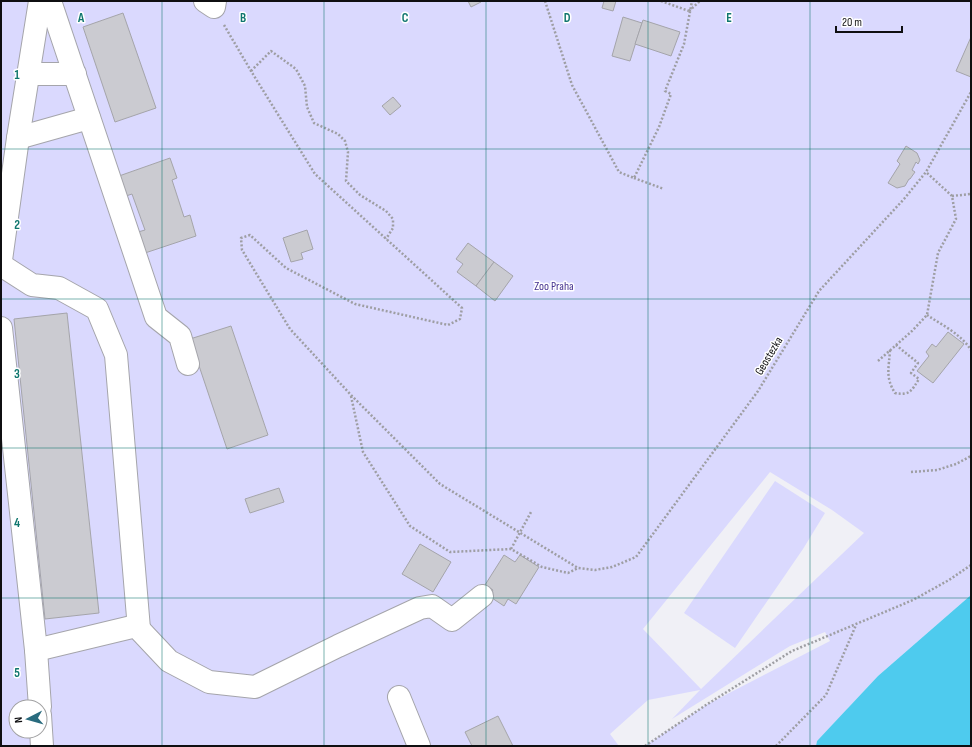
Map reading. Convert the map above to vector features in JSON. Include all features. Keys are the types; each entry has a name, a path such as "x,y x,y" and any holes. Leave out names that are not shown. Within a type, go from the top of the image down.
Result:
{"lane":[{"path":"1,260 18,138 40,1"},
{"path":"50,1 156,317 180,336 188,364"},
{"path":"28,74 75,74"},
{"path":"18,138 89,118"},
{"path":"1,264 32,285 59,288 97,309 116,355 139,629"},
{"path":"1,328 36,650 39,699"},
{"path":"36,650 136,626 169,661 209,682 255,687 345,642 420,608 432,606 452,620 482,596"},
{"path":"399,697 419,746"}],"path":[{"path":"545,1 572,85 620,172 664,189"},
{"path":"660,1 689,11"},
{"path":"634,178 658,127 671,94 665,91 684,44 692,1"},
{"path":"689,11 700,1"},
{"path":"211,3 315,174 462,308 460,319 448,325 355,304 286,268 250,235 241,238 242,250 290,329 351,394 440,484 578,568"},
{"path":"251,71 270,51 296,69 305,86 307,107 314,123 338,134 345,141 348,152 346,181 360,195 386,211 393,219 393,228 386,239"},
{"name":"Geostezka","path":"578,568 595,570 612,567 636,557 758,391 819,291 904,199 926,172 971,92"},
{"path":"878,361 912,331 926,315 938,253 956,219 952,196 926,172"},
{"path":"952,196 971,194"},
{"path":"926,315 950,330 966,343 971,350"},
{"path":"890,350 888,379 895,393 903,395 910,392 919,379 911,373 918,363 896,345"},
{"path":"351,394 363,452 410,526 450,552 511,549 542,566 568,573 578,568"},
{"path":"911,472 937,470 956,464 971,456"},
{"path":"511,549 531,512"},
{"path":"645,746 706,705 792,651 914,600 949,580 971,565"},
{"path":"776,746 826,695 856,625"}],"green space":[{"name":"Zoo Praha","path":"1,1 971,1 971,595 878,676 817,741 816,746 645,746 706,705 830,641 825,632 790,646 672,719 700,690 648,700 610,734 619,746 513,746 498,716 465,732 472,746 1,746","holes":["123,13 155,108 115,122 83,27","170,158 177,178 172,180 184,217 190,215 196,235 145,253 145,230 132,194 119,176","67,314 99,613 46,619 14,319","231,326 268,435 227,449 190,339","770,472 832,510 864,533 701,689 643,629","279,488 283,502 250,513 245,499"]},
{"path":"775,481 825,513 803,549 735,648 684,613"}],"water":[{"path":"971,595 971,746 816,746 817,741 878,676"}],"building":[{"path":"468,1 481,1 481,2 471,7"},
{"path":"604,1 616,1 613,11 602,8"},
{"path":"123,13 156,108 115,122 83,27"},
{"path":"623,17 642,23 630,61 612,56"},
{"path":"643,20 680,32 671,56 635,44"},
{"path":"971,37 971,77 956,71"},
{"path":"393,97 401,106 390,115 382,106"},
{"path":"906,146 917,153 920,160 918,164 916,162 912,170 915,172 905,186 897,188 888,183 900,164 897,161"},
{"path":"170,158 177,178 172,180 184,217 190,215 196,236 145,253 138,232 145,230 132,194 126,196 119,176"},
{"path":"307,230 313,249 301,253 303,259 291,262 283,238"},
{"path":"468,243 494,262 476,286 457,272 463,264 456,259"},
{"path":"494,262 513,276 495,301 476,286"},
{"path":"67,313 99,613 45,619 14,319"},
{"path":"231,326 268,435 227,449 190,339"},
{"path":"948,332 964,344 933,383 917,371 929,356 926,352 932,344 936,347"},
{"path":"279,488 284,502 250,513 245,499"},
{"path":"420,544 451,562 433,592 402,574"},
{"path":"504,555 515,562 520,555 539,567 516,604 508,599 504,606 489,596 493,590 485,585"},
{"path":"498,716 513,746 472,746 465,732"}]}
